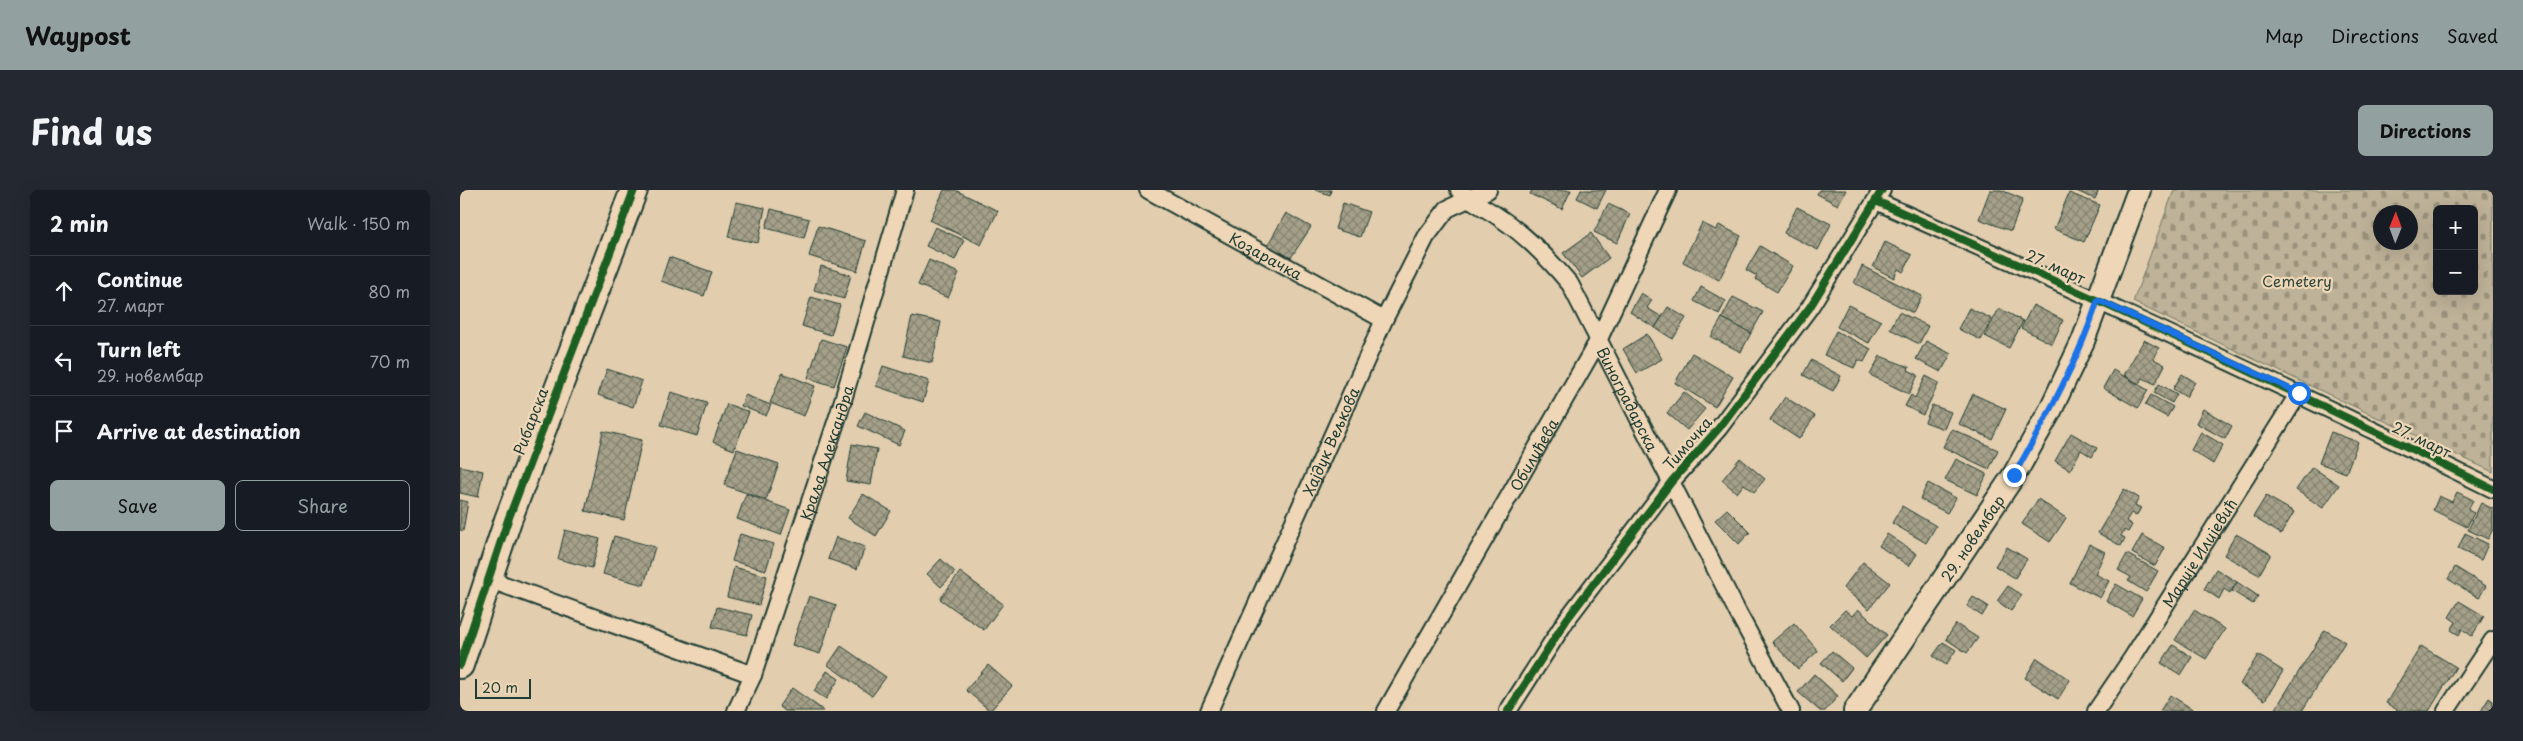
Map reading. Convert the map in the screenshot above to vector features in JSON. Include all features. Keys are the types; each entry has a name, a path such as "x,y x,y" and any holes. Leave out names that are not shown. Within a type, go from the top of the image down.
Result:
{"main road":[{"name":"Рибарска","path":"460,665 518,493 634,190"},
{"name":"29. новембар","path":"1855,711 2014,475 2061,390 2083,341 2139,190"}],"street":[{"name":"Краља Александра","path":"736,711 753,675 840,410 905,190"},
{"name":"Козарачка","path":"1148,190 1384,320"},
{"name":"Хајдук Вељкова","path":"1209,711 1384,320 1434,224 1463,194 1488,190"},
{"name":"Обилићева","path":"1386,711 1598,341 1668,190"},
{"name":"Виноградарска","path":"1463,194 1500,218 1551,261 1570,284 1672,480 1738,613 1791,711"},
{"name":"27. март","path":"1879,196 2299,393 2493,489"},
{"name":"Тимочка","path":"1508,711 1567,619 1672,480 1719,428 1810,307 1879,196"},
{"name":"Марије Илијевић","path":"2096,711 2132,658 2299,393"},
{"path":"488,579 753,675"},
{"path":"2446,711 2493,640"}],"green space":[{"name":"Cemetery","path":"2174,190 2493,190 2493,472 2133,302"}],"building":[{"path":"944,190 955,190 998,211 981,245 930,220"},
{"path":"1315,190 1331,190 1330,195"},
{"path":"1532,190 1571,190 1562,209 1530,194"},
{"path":"1581,190 1606,190 1597,208 1577,198"},
{"path":"1819,190 1846,190 1838,205 1817,194"},
{"path":"1990,190 2001,190 2023,199 2011,231 1979,219"},
{"path":"2074,190 2099,190 2095,199"},
{"path":"2069,193 2100,205 2084,242 2054,229"},
{"path":"736,202 765,208 758,243 728,237"},
{"path":"1343,203 1369,212 1360,237 1335,229"},
{"path":"1608,204 1630,214 1617,243 1594,232"},
{"path":"1797,207 1831,224 1818,250 1784,233"},
{"path":"771,209 809,219 804,238 766,228"},
{"path":"1286,213 1311,227 1290,259 1267,246"},
{"path":"1702,223 1716,230 1719,225 1741,236 1719,280 1683,262"},
{"path":"818,226 866,241 857,271 809,256"},
{"path":"935,227 964,240 955,260 926,246"},
{"path":"1591,233 1609,258 1582,278 1563,253"},
{"path":"1885,242 1912,255 1903,272 1898,269 1894,278 1873,267"},
{"path":"1760,246 1793,266 1777,292 1755,279 1757,276 1746,270"},
{"path":"669,257 712,272 704,296 661,281"},
{"path":"929,260 959,273 948,298 918,285"},
{"path":"821,266 851,275 844,299 814,290"},
{"path":"1862,266 1922,296 1913,313 1854,283"},
{"path":"1701,287 1726,301 1719,314 1694,301"},
{"path":"1641,293 1652,300 1647,308 1662,317 1655,328 1630,312"},
{"path":"811,297 840,305 831,335 802,326"},
{"path":"1733,297 1763,312 1751,333 1722,318"},
{"path":"1848,305 1881,321 1869,343 1837,327"},
{"path":"2033,305 2063,320 2052,344 2021,328"},
{"path":"1668,307 1686,318 1673,339 1655,328"},
{"path":"1969,308 1992,319 1981,340 1958,329"},
{"path":"1999,308 2023,321 2009,348 1985,336"},
{"path":"1899,312 1928,326 1919,344 1890,329"},
{"path":"912,316 941,322 932,363 903,356"},
{"path":"1722,318 1751,333 1741,352 1711,337"},
{"path":"1836,331 1871,349 1864,362 1858,360 1854,368 1824,355"},
{"path":"1647,334 1662,359 1637,373 1623,349"},
{"path":"821,339 847,347 834,386 808,378"},
{"path":"2144,340 2159,348 2154,359 2165,365 2155,384 2143,378 2139,384 2124,375"},
{"path":"1926,341 1951,354 1941,372 1916,359"},
{"path":"1692,353 1733,377 1715,407 1675,383"},
{"path":"1880,356 1909,367 1908,370 1918,375 1909,394 1870,375"},
{"path":"1811,360 1841,376 1833,391 1803,375"},
{"path":"883,366 929,381 923,402 876,386"},
{"path":"607,369 642,381 633,407 598,395"},
{"path":"2113,370 2148,390 2138,408 2103,388"},
{"path":"782,373 815,386 804,416 770,403"},
{"path":"2182,374 2195,382 2186,397 2173,389"},
{"path":"1926,376 1939,383 1923,415 1905,406 1911,395 1915,398"},
{"path":"2159,384 2177,394 2172,403 2154,393"},
{"path":"671,392 707,403 697,436 661,425"},
{"path":"1684,392 1705,409 1687,430 1667,413"},
{"path":"1973,394 2006,409 1992,439 1959,424"},
{"path":"745,395 771,405 766,416 741,406"},
{"path":"2151,395 2173,407 2167,417 2145,405"},
{"path":"1785,397 1815,416 1799,439 1770,420"},
{"path":"727,404 749,412 734,450 713,442"},
{"path":"1932,405 1951,412 1944,429 1925,422"},
{"path":"2203,409 2232,426 2225,439 2196,423"},
{"path":"865,412 905,431 899,445 858,426"},
{"path":"1952,429 1998,450 1989,469 1943,447"},
{"path":"603,431 642,440 624,520 585,511"},
{"path":"2201,432 2223,445 2213,464 2191,450"},
{"path":"2331,432 2358,442 2346,473 2319,463"},
{"path":"2071,433 2097,448 2092,457 2081,450 2070,470 2055,461"},
{"path":"852,444 877,449 871,485 846,481"},
{"path":"737,449 779,464 766,500 724,485"},
{"path":"1740,458 1765,479 1754,492 1744,484 1737,493 1722,480"},
{"path":"1956,459 1987,474 1977,495 1945,480"},
{"path":"460,466 483,471 478,497 460,493"},
{"path":"2312,467 2339,485 2323,508 2296,490"},
{"path":"1928,483 1956,498 1947,513 1920,499"},
{"path":"2124,489 2139,498 2135,505 2141,508 2136,516 2131,513 2126,521 2132,525 2128,532 2124,530 2121,536 2125,538 2121,546 2098,533"},
{"path":"2457,492 2473,500 2468,510 2474,513 2467,527 2433,510 2439,496 2452,502"},
{"path":"746,494 790,510 781,535 737,519"},
{"path":"863,494 891,511 876,536 848,518"},
{"path":"2266,496 2294,512 2281,534 2253,517"},
{"path":"2038,499 2066,518 2050,542 2022,524"},
{"path":"460,500 468,502 463,531 460,530"},
{"path":"2481,503 2493,509 2493,529 2488,539 2468,530"},
{"path":"1902,506 1936,526 1926,543 1892,523"},
{"path":"1727,509 1750,532 1739,544 1715,520"},
{"path":"565,530 600,539 592,568 558,559"},
{"path":"2465,533 2488,544 2481,560 2458,549"},
{"path":"740,534 774,544 766,570 732,561"},
{"path":"1887,534 1917,554 1909,566 1879,546"},
{"path":"2236,534 2271,554 2259,575 2224,555"},
{"path":"2142,535 2165,548 2155,566 2132,553"},
{"path":"614,536 655,547 644,585 603,574"},
{"path":"836,537 865,547 857,569 828,559"},
{"path":"2089,544 2105,552 2095,574 2109,581 2100,598 2070,583"},
{"path":"2007,547 2027,559 2015,578 1995,566"},
{"path":"2127,554 2158,571 2146,592 2128,581 2131,577 2118,570"},
{"path":"941,559 955,572 941,587 927,574"},
{"path":"1863,562 1890,583 1869,609 1843,588"},
{"path":"734,567 767,576 759,605 727,597"},
{"path":"2455,567 2486,586 2479,598 2448,579"},
{"path":"2216,569 2237,582 2230,593 2224,589 2219,599 2204,589"},
{"path":"960,572 1003,604 984,630 940,599"},
{"path":"2237,582 2258,596 2253,604 2232,591"},
{"path":"2116,584 2142,599 2132,616 2106,601"},
{"path":"2008,586 2022,595 2011,611 1997,601"},
{"path":"809,596 836,605 820,654 792,645"},
{"path":"1973,597 1988,606 1982,616 1967,606"},
{"path":"2459,601 2484,616 2472,636 2462,629 2459,635 2451,630 2456,622 2449,617"},
{"path":"717,607 752,615 747,635 712,627"},
{"path":"1858,609 1887,635 1866,658 1830,625 1845,610 1852,616"},
{"path":"2194,610 2225,629 2206,659 2175,640"},
{"path":"1794,623 1818,651 1798,669 1772,642"},
{"path":"1956,624 1978,638 1967,653 1946,639"},
{"path":"2325,630 2345,642 2302,711 2282,711 2276,708"},
{"path":"1943,642 1956,650 1946,665 1933,656"},
{"path":"2173,645 2192,657 2181,675 2161,663"},
{"path":"841,646 886,677 872,696 828,665"},
{"path":"2421,646 2456,667 2429,711 2399,711 2386,703"},
{"path":"1832,651 1852,668 1842,681 1821,663"},
{"path":"2258,655 2283,671 2265,700 2240,684"},
{"path":"2037,658 2070,680 2058,699 2025,678"},
{"path":"988,665 1012,686 990,711 966,690"},
{"path":"827,671 839,679 826,699 814,691"},
{"path":"1814,674 1838,696 1825,711 1820,711 1798,692"},
{"path":"792,688 823,711 785,711 779,706"},
{"path":"2170,695 2194,710 2160,711"},
{"path":"2489,698 2493,701 2493,711 2481,711"}],"cycle path":[{"path":"460,665 508,520 634,190"},
{"path":"1508,711 1567,619 1672,481 1719,428 1810,307 1882,190"},
{"path":"1876,201 2186,342 2340,414 2493,489"}],"route":[{"path":"2014,475 2061,390 2083,341 2098,300 2299,393"}]}
